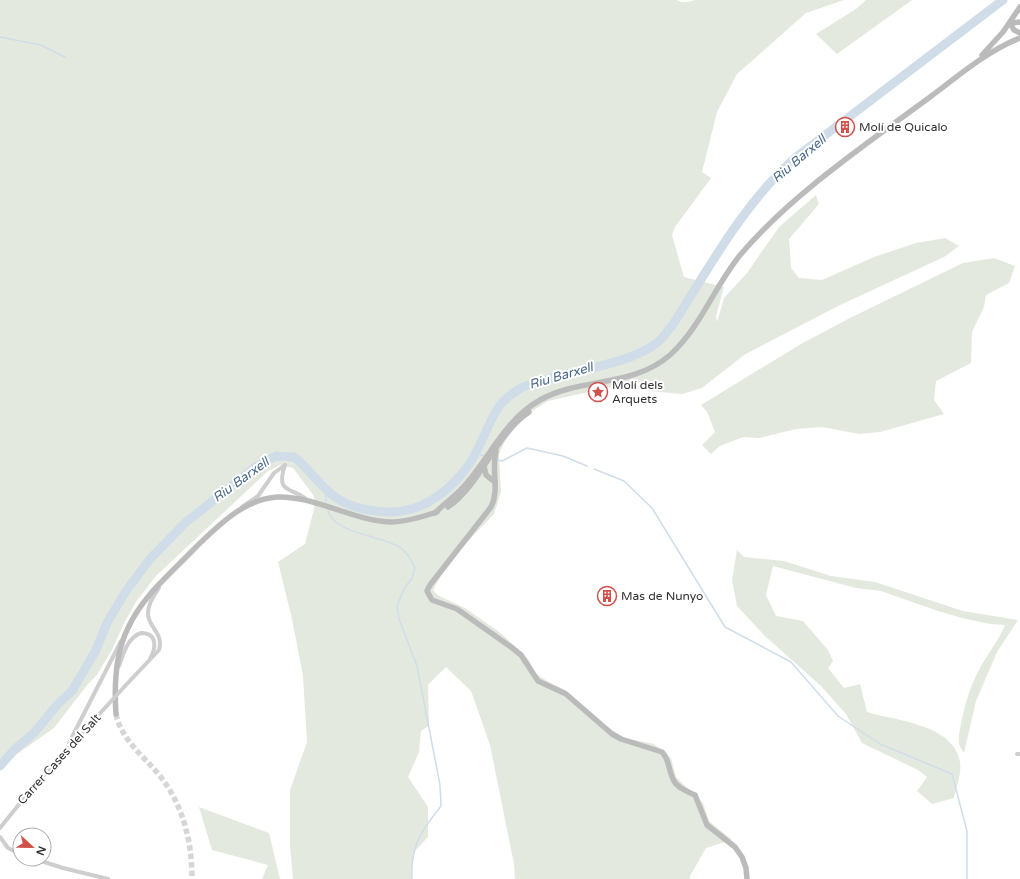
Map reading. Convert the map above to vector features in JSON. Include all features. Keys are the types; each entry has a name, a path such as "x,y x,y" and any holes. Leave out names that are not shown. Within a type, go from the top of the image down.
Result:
{"main road":[{"path":"967,69 988,49 1010,23 1020,7"},
{"path":"1010,23 1020,22"},
{"path":"1010,23 1014,30 1020,33"},
{"path":"435,513 467,483 495,447 524,415 562,391 631,376 651,368 668,357 691,332 735,261 765,229 829,173 967,69 1000,46 1020,38"},
{"path":"116,714 116,674 121,649 128,628 146,599 216,529 239,510 255,502 269,498 293,498 389,522 413,520 442,511 462,496 477,479 495,447"},
{"path":"495,447 493,471 495,482 495,499 491,507 430,585 427,591 428,595 437,603 457,609 511,647 521,655 538,681 566,694 612,734 621,739 662,752 669,764 674,782 695,795 707,825 735,847 742,857 746,868 747,879"},
{"path":"484,467 486,475 495,482"},
{"path":"467,483 473,479 481,468 490,468 493,471"},
{"path":"477,479 486,475"}],"street":[{"path":"239,510 262,491 274,473 285,465 282,479"},
{"path":"274,473 279,475 287,490 302,495 308,501"},
{"name":"Carrer Cases del Salt","path":"0,828 19,803 66,748 157,653 160,644 157,635 148,620 148,608 152,597 170,574"},
{"path":"66,748 128,628"},
{"path":"116,674 128,644 134,636 141,633 151,636 155,642 155,648 149,661"},
{"path":"0,837 8,848 12,850"},
{"path":"52,864 108,879"}],"shaded area":[{"path":"0,0 677,0 688,2 695,0 844,0 806,13 737,74 717,112 702,172 711,178 675,227 672,235 684,277 724,287 716,316 717,322 724,298 747,273 779,227 816,195 819,204 789,239 791,268 799,278 822,280 874,257 916,243 945,238 959,246 944,257 838,306 744,355 702,388 682,394 648,391 650,381 611,387 548,401 524,416 506,439 499,454 501,492 494,514 465,544 441,576 433,590 439,596 465,608 502,634 529,660 535,673 565,690 609,728 625,738 654,744 671,758 676,777 703,803 709,821 732,840 706,848 690,876 690,879 515,879 514,864 490,745 471,691 446,667 428,685 429,726 421,731 419,752 408,777 428,807 428,837 414,852 411,879 293,879 290,845 290,790 307,742 303,676 292,619 278,562 305,544 314,509 314,496 293,468 280,465 268,471 156,576 136,602 124,623 113,648 97,675 88,684 54,728 0,766"},
{"path":"866,0 912,0 837,54 816,34 856,9"},
{"path":"994,258 1015,266 1009,283 986,295 984,307 972,332 971,363 936,381 934,400 944,414 880,432 859,434 822,427 796,429 759,438 743,437 720,446 711,454 702,445 715,432 707,412 701,405 801,344 850,318 963,263"},
{"path":"737,550 744,557 784,561 831,576 875,582 963,611 1018,620 997,652 976,701 964,753 961,750 959,736 968,695 980,668 1000,636 1005,625 990,624 962,618 881,591 856,588 773,566 766,595 776,616 803,621 828,650 833,661 828,668 844,688 860,684 867,712 922,726 947,739 955,749 960,762 960,775 954,798 932,804 917,791 927,777 918,770 862,743 846,714 821,686 765,636 737,606 732,580"},
{"path":"199,807 269,833 280,879 262,879 268,865 212,850"}],"waterway":[{"name":"Riu Barxell","path":"0,766 15,749 33,734 58,704 72,691 96,650 107,623 126,591 150,559 184,524 254,468 276,456 294,457 329,493 347,504 366,510 386,512 402,511 417,507 431,500 444,491 466,468 475,454 496,411 513,393 531,384 606,365 634,356 662,339 672,326 713,259 743,216 776,176 795,158 1003,0"},
{"path":"0,37 41,45 65,57"},
{"path":"497,460 502,461 527,448 563,456 587,466"},
{"path":"475,453 485,456"},
{"path":"594,469 624,481 652,508 725,627 791,662 838,716 880,744 952,774 967,831 967,879"},
{"path":"326,489 326,502"},
{"path":"328,511 333,519 340,525 360,534 383,540 401,548 409,557 415,568 412,578 404,589 397,606 399,619 417,666 440,785 441,806 423,831 415,848 412,879"}],"tunnel":[{"path":"116,714 119,724 128,740 160,776 175,799 185,824 188,837 192,865 192,879"}],"place":[{"name":"Molí de Quicalo","path":"845,127"},
{"name":"Molí dels Arquets","path":"598,392"},
{"name":"Mas de Nunyo","path":"607,596"}]}
